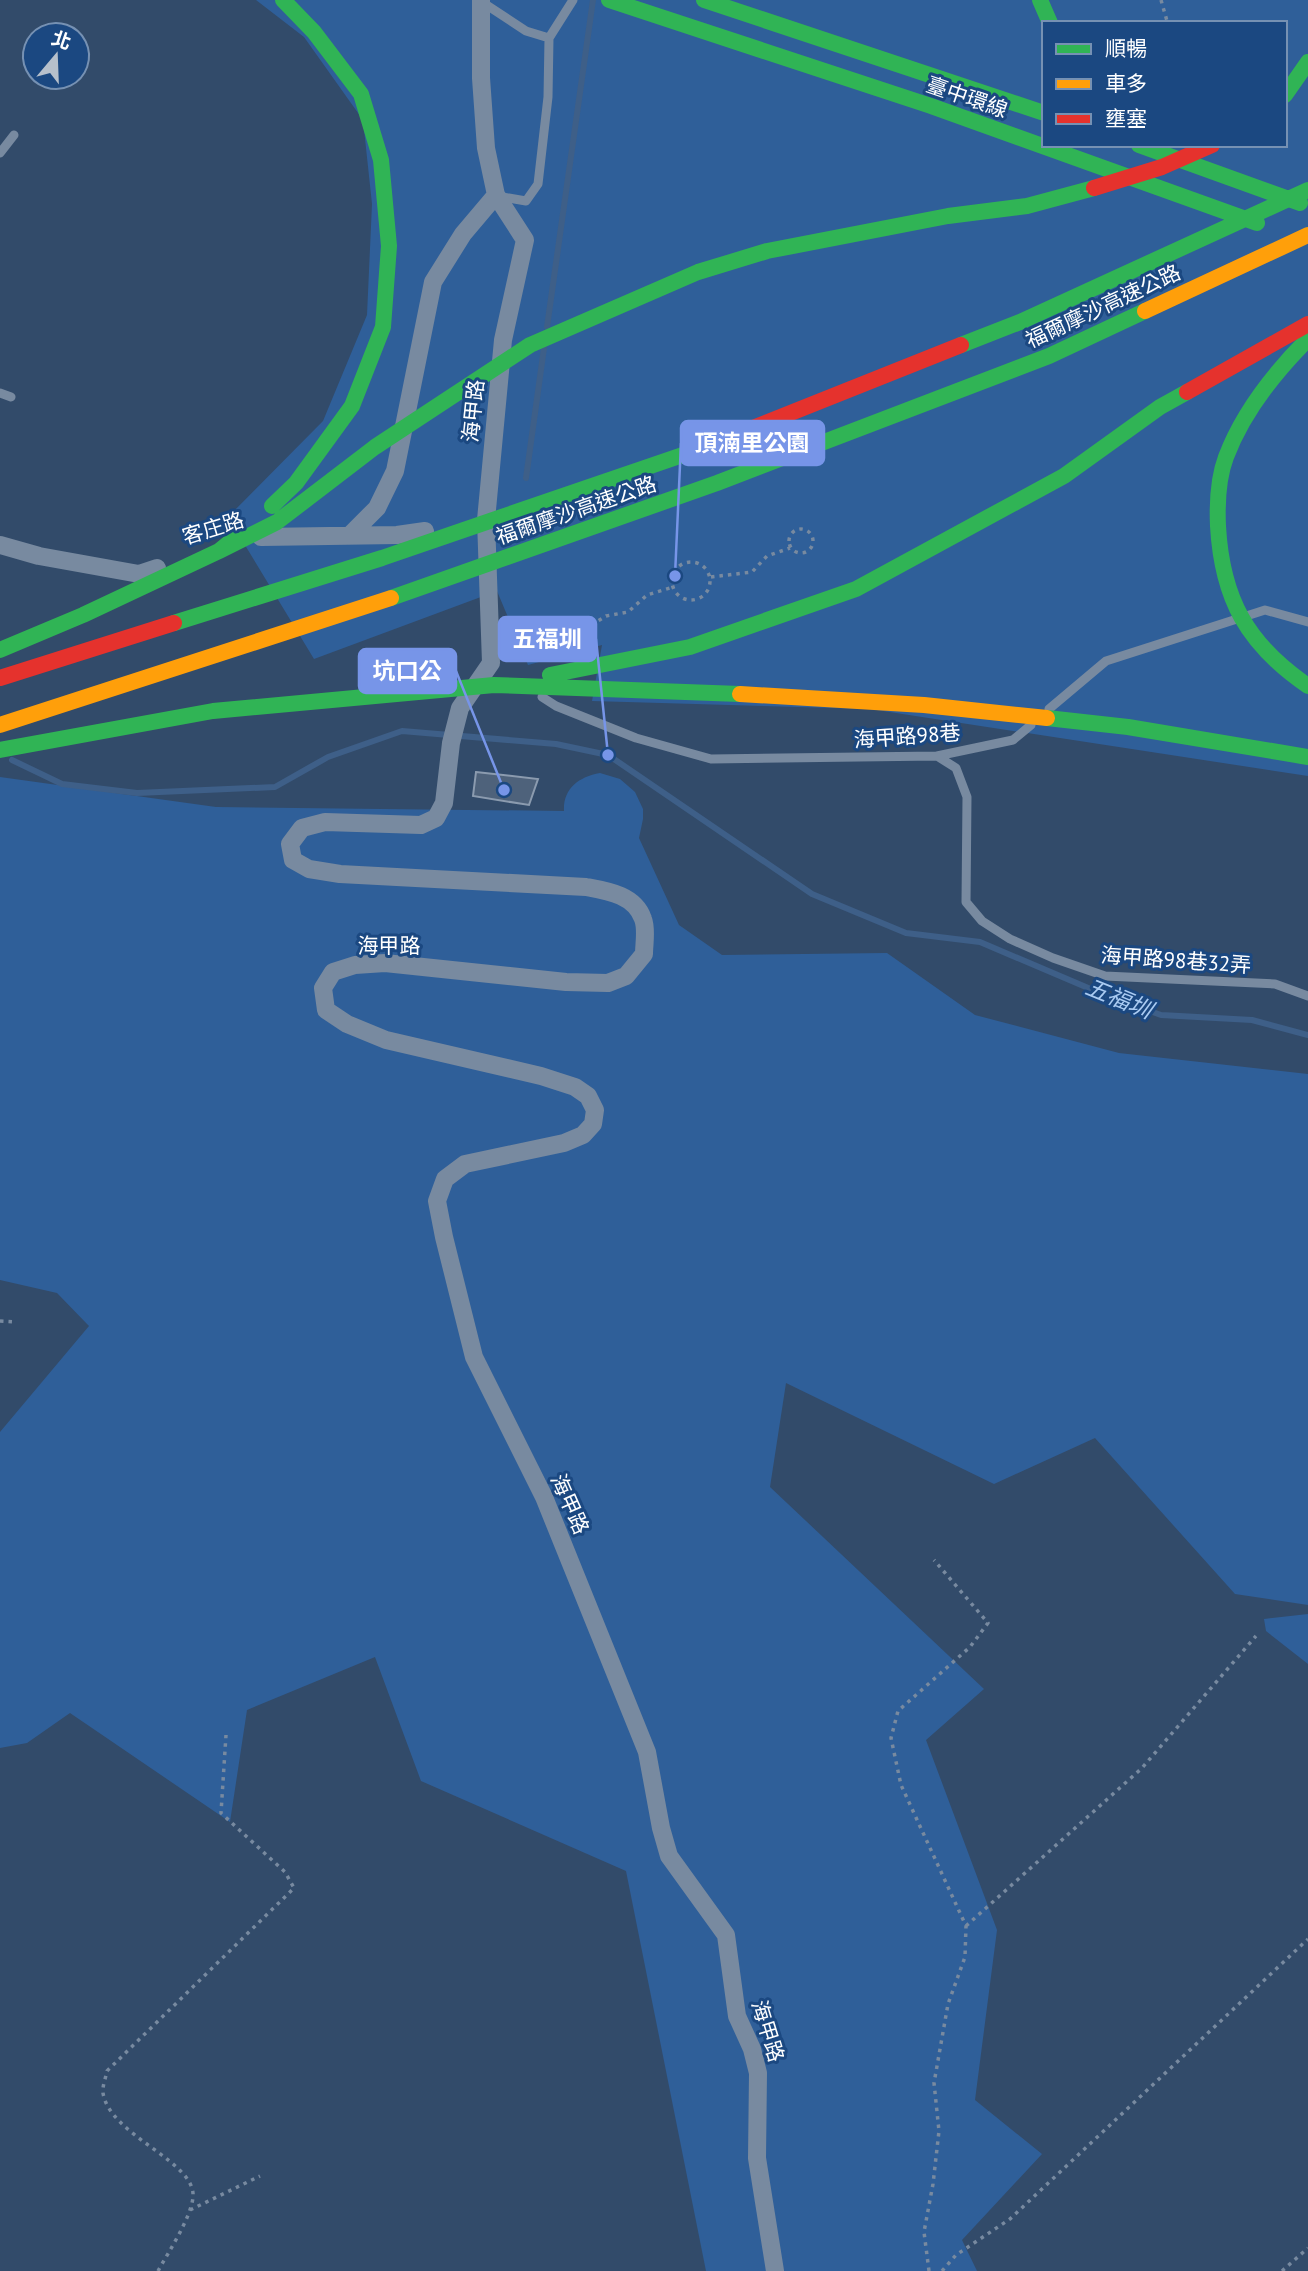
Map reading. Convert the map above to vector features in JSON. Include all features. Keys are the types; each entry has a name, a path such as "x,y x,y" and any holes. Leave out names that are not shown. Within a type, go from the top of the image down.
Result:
{"highway":[{"path":"219,551 296,483 352,406 383,327 389,246 381,160 361,94 314,32 283,0"},
{"name":"臺中環線","path":"610,0 931,106 1042,146"},
{"name":"臺中環線","path":"704,0 1042,112"},
{"path":"1040,0 1049,21"},
{"path":"1287,93 1308,62"},
{"name":"臺中環線","path":"1046,147 1308,241"},
{"path":"1145,147 1308,206"},
{"path":"0,650 83,615 277,522 375,447 530,345 698,272 767,251 948,216 1027,206 1073,195 1217,150"},
{"name":"福爾摩沙高速公路","path":"0,678 382,558 703,448 1020,322 1304,186"},
{"name":"福爾摩沙高速公路","path":"0,725 397,596 717,483 1049,356 1308,235"},
{"path":"0,750 213,711 494,685 690,648 856,589 1064,476 1160,407 1308,324"},
{"path":"1308,339 1287,359 1241,425 1226,459 1218,496 1220,563 1232,601 1242,621 1271,660 1308,686"},
{"path":"494,685 700,691 924,705 1128,727 1308,757"}],"street":[{"name":"海甲路","path":"482,1 481,78 486,148 496,195 525,240 503,340 486,520 491,635 497,667 460,708 451,743 443,803 436,818 421,825 325,821 302,828 290,844 293,860 309,869 340,874 600,889 631,900 644,920 644,954 626,976 608,983 566,982 385,963 355,965 334,972 323,988 326,1010 347,1024 386,1040 541,1076 575,1087 588,1096 595,1110 593,1124 583,1135 465,1164 445,1179 437,1201 443,1237 474,1357 544,1497 647,1752 669,1856 726,1935 737,2015 752,2049 758,2073 757,2158 775,2271"},
{"path":"350,535 377,508 395,471 433,282 463,234 496,195"},
{"name":"客庄路","path":"0,545 38,556 139,574 256,537 397,535 486,520"}],"lane":[{"path":"496,195 526,201 538,184 548,97 549,38 573,0"},
{"path":"482,1 526,31 549,38"},
{"path":"0,153 14,135"},
{"path":"0,393 11,397"},
{"name":"海甲路98巷","path":"513,677 556,706 636,738 711,759 937,756 1013,740 1106,661 1265,610 1308,622"},
{"name":"海甲路98巷32弄","path":"937,756 956,768 967,797 966,902 982,921 1000,933 1053,958 1105,976 1275,984 1308,996"}],"path":[{"path":"1161,0 1167,21"},
{"path":"801,529 809,532 813,539 812,547 805,553 797,553 790,548 789,539 793,532 801,529"},
{"path":"710,577 752,572 767,556 790,548"},
{"path":"691,561 704,565 710,577 708,590 698,599 684,600 673,587 671,578 678,566 691,561"},
{"path":"491,635 590,626 606,616 628,612 647,595 673,587"},
{"path":"0,1321 17,1322"},
{"path":"929,2271 924,2232 939,2131 934,2083 948,2004 965,1956 965,1926 901,1785 891,1738 898,1711 970,1647 988,1623 934,1560"},
{"path":"965,1926 1142,1768 1256,1636"},
{"path":"158,2271 190,2210 193,2195 189,2178 116,2119 103,2093 107,2071 294,1888 285,1872 221,1813 226,1735"},
{"path":"942,2271 956,2255 1010,2219 1308,1940"},
{"path":"190,2210 260,2176"},
{"path":"1282,2271 1308,2248"}],"shaded area":[{"path":"256,0 1308,0 1308,776 870,709 592,701 602,645 528,665 497,591 314,659 228,517 323,421 367,315 372,204 363,120 304,37"},
{"path":"600,773 620,779 635,792 643,809 639,838 679,925 722,955 887,953 975,1015 1119,1053 1308,1074 1308,1605 1235,1594 1095,1438 994,1484 786,1383 770,1487 984,1689 926,1740 997,1930 975,2100 1042,2154 962,2240 977,2271 706,2271 626,1871 421,1781 375,1657 247,1710 230,1822 70,1713 27,1743 0,1748 0,1432 89,1326 57,1293 0,1280 0,777 216,807 564,811 566,796 573,785"},
{"path":"1308,1614 1308,1664 1266,1631 1264,1619"}],"building":[{"path":"476,772 538,779 529,805 473,796"}],"waterway":[{"path":"547,327 593,0"},
{"path":"526,478 544,348"},
{"name":"五福圳","path":"12,760 62,784 137,793 275,787 328,757 402,731 556,744 608,755 812,894 906,933 980,942 1100,993 1161,1015 1252,1020 1308,1035"}],"traffic: fast":[{"path":"272,506 296,483 352,406 383,327 389,246 381,160 361,94 314,32 283,0"},
{"path":"609,0 931,106 1042,146"},
{"path":"704,0 1042,112"},
{"path":"1040,0 1049,21"},
{"path":"1287,92 1308,62"},
{"path":"1045,147 1257,223"},
{"path":"1145,147 1300,203"},
{"path":"219,551 277,522 375,447 530,345 698,272 767,251 948,216 1027,206 1094,188"},
{"path":"961,345 1020,322 1308,190"},
{"path":"391,598 717,483 1049,356 1145,311"},
{"path":"1308,339 1283,365 1241,424 1223,465 1218,508 1225,576 1242,618 1269,654 1308,686"},
{"path":"550,675 690,647 856,589 1064,476 1160,407 1187,392"},
{"path":"174,623 382,558 703,448 753,428"},
{"path":"0,650 83,615 219,551 235,538"},
{"path":"0,750 213,711 494,685 740,694"},
{"path":"1047,718 1128,727 1308,757"}],"traffic: slow":[{"path":"1145,311 1308,235"},
{"path":"0,725 391,598"},
{"path":"740,694 924,705 1047,718"}],"traffic: jam":[{"path":"1094,188 1162,167 1207,147"},
{"path":"1187,392 1308,324"},
{"path":"753,428 961,345"},
{"path":"0,678 174,623"}],"place":[{"name":"頂湳里公園","path":"675,576"},
{"name":"五福圳","path":"608,755"},
{"name":"坑口公","path":"504,790"}]}
